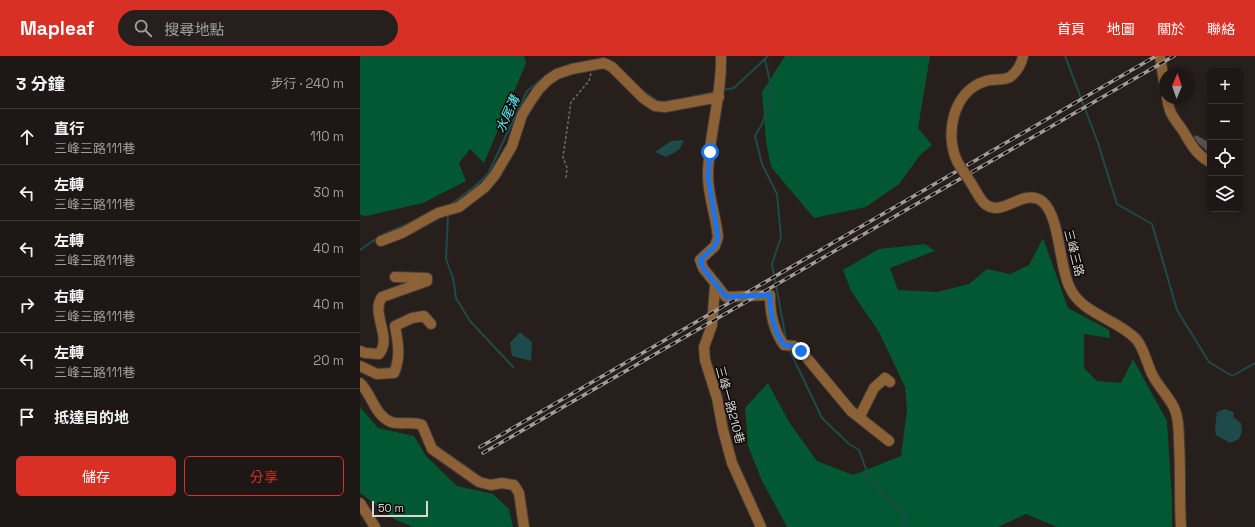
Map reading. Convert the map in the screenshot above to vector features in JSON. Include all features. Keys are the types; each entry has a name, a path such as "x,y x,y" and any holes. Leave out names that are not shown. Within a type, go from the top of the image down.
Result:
{"street":[{"path":"721,56 720,93 712,139 708,176 718,237 715,246 700,260 703,268 715,286 726,297 770,295 772,322 778,338 784,345 794,346 801,351 852,411 889,441"},
{"name":"三峰三路","path":"1022,56 1022,62 1015,73 1009,78 987,80 978,85 964,97 952,122 950,134 953,154 984,203 992,208 1002,208 1029,197 1043,202 1051,216 1067,280 1074,296 1088,308 1136,339 1153,377 1174,408 1177,417 1181,471 1181,527"},
{"path":"1160,56 1162,68"},
{"path":"381,241 402,233 438,213 459,207 486,187 512,146 522,115 539,89 557,74 604,63 612,67 643,98 655,106 679,106 720,93"},
{"path":"1168,104 1168,109 1176,124 1184,132 1195,151 1207,160"},
{"path":"360,351 371,354 379,354 383,349 384,342 378,310 378,302 382,297 427,281 427,278 395,276"},
{"name":"三峰一路210巷","path":"715,286 712,328 704,347 705,360 718,398 723,430 732,463 761,527"},
{"path":"360,366 377,374 394,373 398,364 399,351 395,326 412,318 424,316 431,324"},
{"path":"860,416 874,388 885,378 890,382"},
{"path":"360,383 382,415 391,422 413,422 422,425 432,449 479,482 491,485 502,483 514,486 519,493 524,527"},
{"path":"360,503 375,527"}],"path":[{"path":"566,178 567,168 563,157 571,102 589,81 593,65"}],"green space":[{"path":"360,56 524,56 526,63 484,163 470,149 459,163 466,181 423,203 366,216 360,215"},
{"path":"785,56 930,56 918,128 932,145 921,154 899,184 866,207 814,218 771,167 766,142 762,92"},
{"path":"1043,238 1068,308 1109,330 1110,338 1084,334 1084,368 1097,381 1121,383 1133,359 1167,421 1172,501 1172,527 1057,527 1026,514 998,527 787,527 762,481 748,446 745,408 768,383 789,422 817,461 853,475 901,456 907,410 905,387 879,332 851,291 843,270 879,249 925,244 935,251 890,268 898,290 937,292 969,284 987,269 1010,274 1029,265"},
{"path":"360,407 378,428 414,436 426,456 457,486 493,494 509,509 513,527 413,527 396,520 360,493"}],"water":[{"path":"684,140 679,150 666,157 655,152 671,141"},
{"path":"520,332 532,342 531,361 512,356 510,343"},
{"path":"1225,409 1234,412 1233,417 1241,423 1242,432 1239,439 1230,443 1216,435 1215,428 1217,412"}],"building":[{"path":"1196,135 1207,141 1207,151 1198,143 1194,137"}],"waterway":[{"name":"水尾溝","path":"722,90 734,88 768,56"},
{"path":"1065,56 1098,143 1117,204 1152,224 1177,310 1209,362 1232,376 1255,363"},
{"path":"765,60 773,93 762,124 755,136 762,164 777,194 781,237 772,264 786,339"},
{"name":"水尾溝","path":"574,64 590,61"},
{"name":"水尾溝","path":"450,205 474,187 488,174 527,91 542,79"},
{"name":"水尾溝","path":"643,91 659,102"},
{"name":"水尾溝","path":"695,96 716,92"},
{"name":"水尾溝","path":"663,102 673,100"},
{"path":"448,214 446,259 453,278 456,298 470,321 513,367"},
{"name":"水尾溝","path":"384,234 410,223"},
{"name":"水尾溝","path":"360,250 379,237"},
{"path":"789,349 822,418 849,444 859,450 870,480 904,515 907,527"}],"railway":[{"path":"480,447 1156,56"},
{"path":"483,453 1174,56"}],"route":[{"path":"710,152 708,176 717,223 718,237 715,246 700,260 703,268 715,286 726,297 770,295 772,322 778,338 784,345 794,346 801,351"}]}
